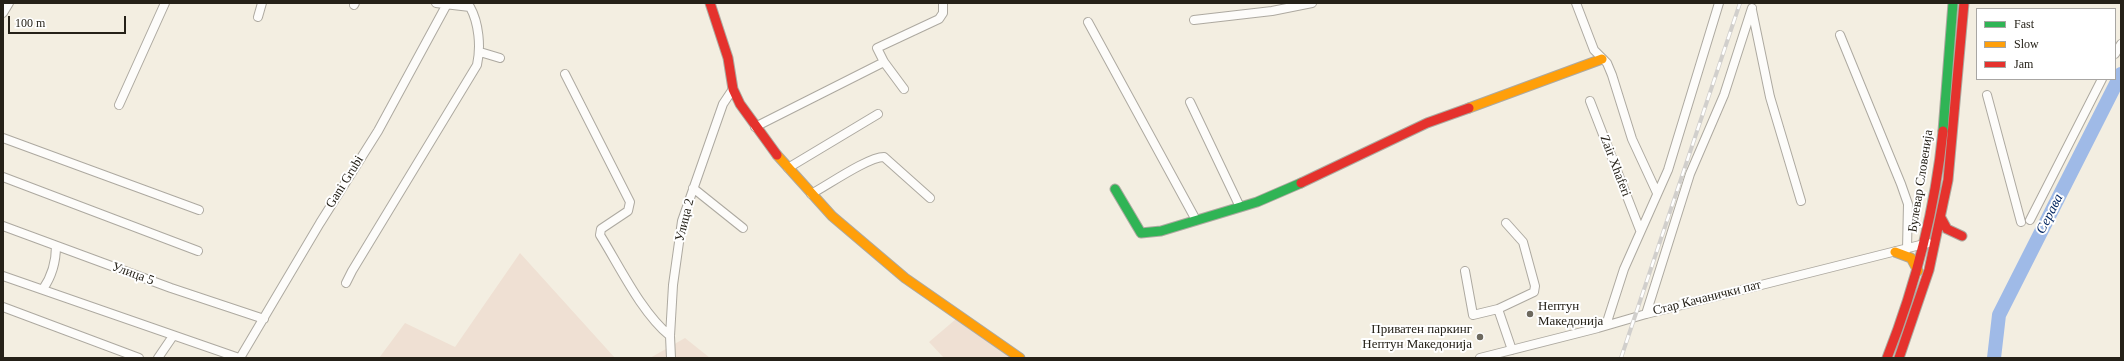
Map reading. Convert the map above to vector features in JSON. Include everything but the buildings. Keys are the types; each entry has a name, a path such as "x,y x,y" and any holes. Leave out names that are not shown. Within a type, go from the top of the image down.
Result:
{"street":[{"path":"3,13 9,3"},
{"path":"119,105 164,3"},
{"path":"258,17 262,3"},
{"path":"346,283 477,65 480,52 477,26 470,7 436,3"},
{"path":"710,3 728,58 733,89 755,127 788,168 838,221 900,274 1020,358"},
{"path":"904,89 884,62 877,48 939,19 943,13 943,3"},
{"path":"1194,20 1272,11 1312,3"},
{"path":"1576,3 1594,50 1607,63 1632,139 1657,193"},
{"path":"1606,325 1624,269 1640,230 1668,170 1719,3"},
{"name":"Булевар Словенија","path":"1887,358 1918,271 1938,170 1953,3"},
{"name":"Булевар Словенија","path":"1900,358 1936,242 1941,218 1953,132 1964,3"},
{"name":"Gani Grubi","path":"3,276 239,358 264,319 320,223 378,131 447,4"},
{"path":"1752,6 1770,97 1801,201"},
{"path":"1646,314 1690,174 1724,95 1752,6"},
{"path":"1088,22 1196,220"},
{"path":"1840,35 1908,204 1908,249"},
{"path":"480,52 500,58"},
{"path":"1115,189 1141,233 1161,230 1257,202 1350,161 1427,123 1602,59"},
{"path":"755,127 884,62"},
{"path":"565,74 630,202 628,211 602,229 600,235 659,327 670,336"},
{"path":"1987,95 2025,221 2101,80"},
{"name":"Улица 2","path":"671,358 670,336 679,239 687,204 723,104 733,89"},
{"name":"Zair Xhaferi","path":"1590,101 1640,230"},
{"path":"1190,102 1240,207"},
{"path":"788,168 878,114"},
{"path":"3,138 199,210"},
{"path":"812,194 867,162 877,157 884,157 930,198"},
{"path":"3,177 198,251"},
{"path":"693,188 743,228"},
{"path":"1941,218 1948,229 1962,236"},
{"path":"1465,271 1473,315 1498,309 1534,292 1535,286 1523,242 1506,223"},
{"name":"Улица 5","path":"3,226 171,288 264,319"},
{"name":"Стар Качанички пат","path":"1480,358 1646,314 1936,242"},
{"path":"43,289 49,280 53,268 56,246"},
{"path":"1895,252 1911,258 1918,271"},
{"path":"3,307 139,358"},
{"path":"1498,309 1512,350"},
{"path":"158,358 173,336"}],"shaded area":[{"path":"520,253 615,358 379,358 405,323 455,347"},
{"path":"956,319 1015,358 944,358 929,342"},
{"path":"685,338 710,358 650,358"}],"waterway":[{"name":"Серава","path":"1994,358 1999,315 2121,74"}],"railway":[{"path":"1621,358 1740,3"}],"traffic: fast":[{"path":"1943,131 1953,3"},
{"path":"1115,189 1141,233 1161,231 1257,202 1301,183"}],"traffic: slow":[{"path":"1469,108 1602,59"},
{"path":"777,155 832,216 905,278 1020,358"},
{"path":"1895,252 1911,258 1918,271"}],"traffic: jam":[{"path":"710,3 728,58 733,89 740,104 777,155"},
{"path":"1899,358 1929,270 1948,180 1964,3"},
{"path":"1301,183 1427,123 1469,108"},
{"path":"1887,358 1907,302 1923,246 1935,189 1943,131"},
{"path":"1941,218 1947,229 1962,236"}],"place":[{"name":"Нептун Македонија","path":"1530,314"},
{"name":"Приватен паркинг Нептун Македонија","path":"1480,337"}]}
